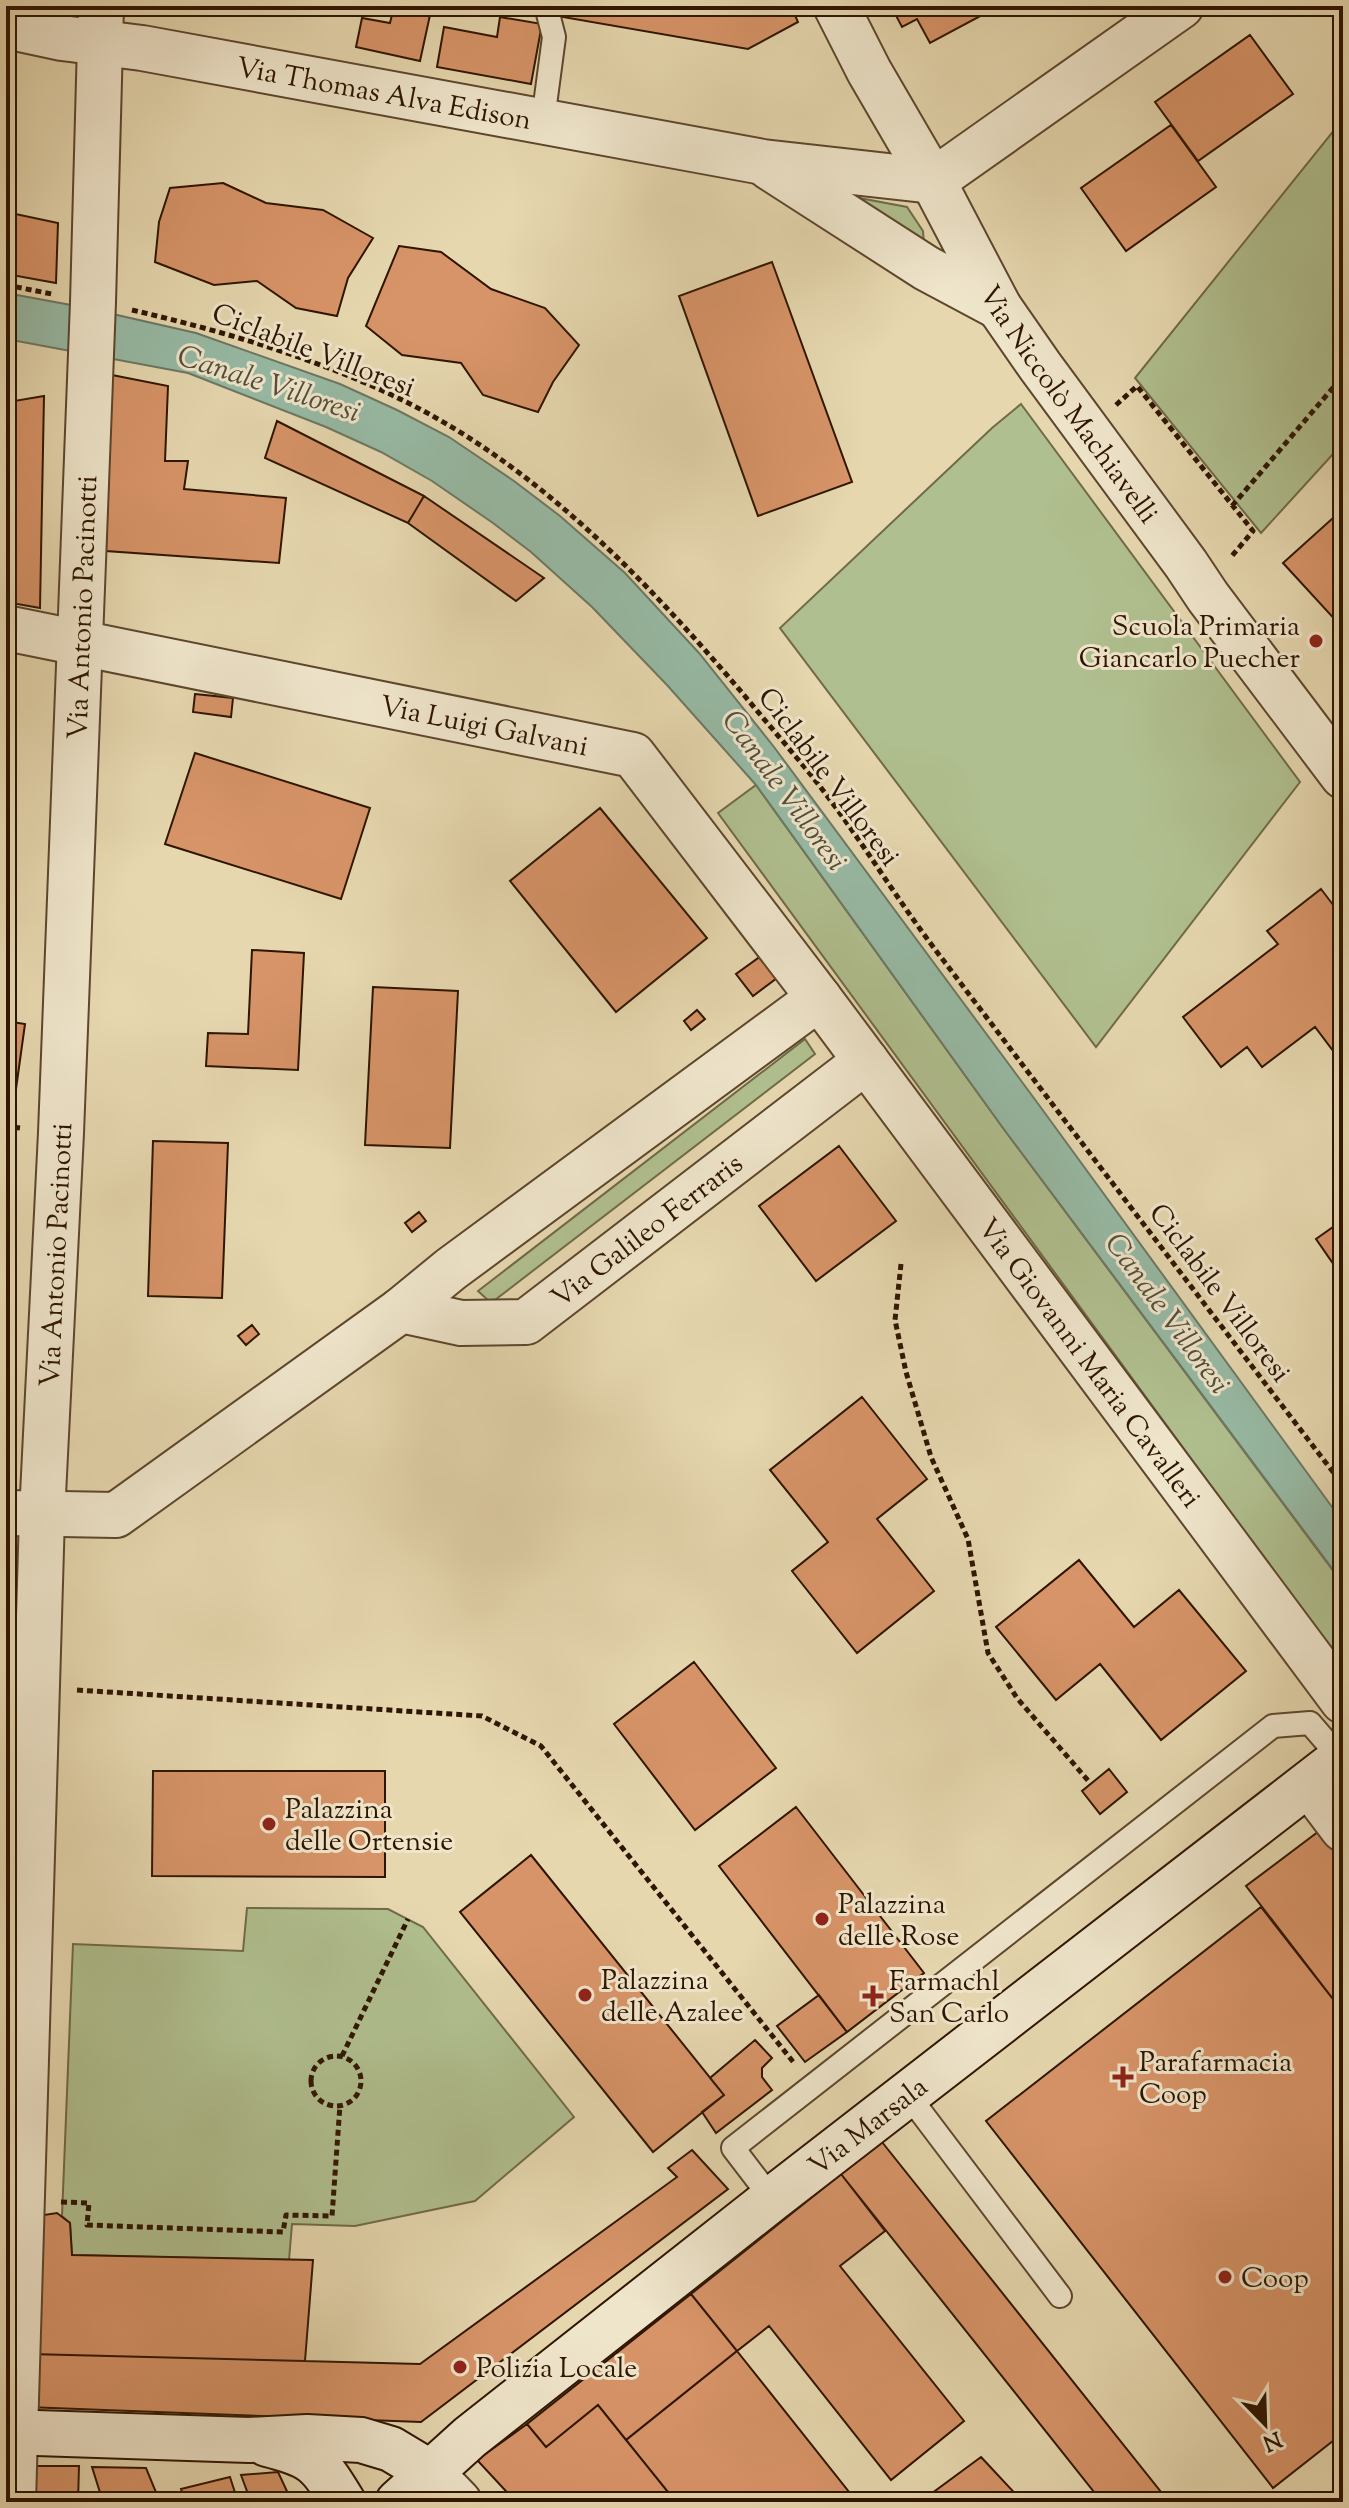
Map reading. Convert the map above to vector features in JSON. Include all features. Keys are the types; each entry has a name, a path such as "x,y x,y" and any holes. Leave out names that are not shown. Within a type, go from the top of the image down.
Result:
{"street":[{"name":"Via Niccolò Machiavelli","path":"836,6 999,307 1208,597 1343,776"},
{"path":"933,181 1181,6"},
{"name":"Via Thomas Alva Edison","path":"6,26 62,38 101,24 543,120 763,162 933,181"},
{"name":"Via Antonio Pacinotti","path":"13,2502 10,2432 24,1514 61,1133 89,377 110,308 101,24"},
{"name":"Via Thomas Alva Edison","path":"763,162 926,268 999,307"},
{"name":"Via Luigi Galvani","path":"6,628 633,755 828,1011"},
{"path":"24,1514 116,1515 401,1310 451,1269 828,1011"},
{"name":"Via Giovanni Maria Cavalleri","path":"828,1011 1343,1701"},
{"name":"Via Galileo Ferraris","path":"401,1310 461,1323 526,1322 866,1061"},
{"path":"1331,1767 1343,1829"},
{"name":"Via Marsala","path":"398,2502 445,2487 470,2437 1331,1767"},
{"path":"10,2432 249,2440 307,2437 361,2440 391,2449 445,2487"},
{"path":"249,2440 303,2453 328,2477 343,2502"}],"lane":[{"path":"543,120 554,37 546,6"},
{"path":"772,2199 733,2148 1273,1726 1310,1723 1331,1767"},
{"path":"908,2095 1060,2296"}],"path":[{"name":"Ciclabile Villoresi","path":"110,308 194,324 341,374 398,398 451,427 513,470 565,509 633,570 811,775 906,910 1343,1485"},
{"path":"1232,506 1343,376"},
{"path":"1113,407 1137,386 1253,531 1228,561 1233,573 1208,597"},
{"path":"901,1264 895,1320 906,1372 931,1457 968,1539 988,1653 1017,1698 1091,1784"},
{"path":"70,1690 482,1716 541,1746 783,2049"},
{"path":"342,2056 408,1919"},
{"path":"329,2056 342,2056 355,2064 359,2073 361,2084 357,2094 350,2102 340,2105 328,2105 319,2100 311,2088 311,2076 317,2063 329,2056"},
{"path":"62,2202 89,2203 87,2225 283,2232 286,2215 332,2216 340,2105"}],"shaded area":[{"path":"1343,119 1343,443 1261,533 1135,378"},
{"path":"838,194 907,207 923,231 925,256"},
{"path":"1021,404 1300,782 1096,1047 780,628"},
{"path":"756,785 1003,1128 1343,1584 1343,1666 718,813"},
{"path":"805,1039 815,1054 491,1303 478,1291"},
{"path":"247,1908 388,1909 423,1927 574,2117 475,2201 355,2226 292,2224 289,2260 72,2255 70,2223 62,2216 73,1944 243,1951"}],"water":[{"name":"Canale Villoresi","path":"6,293 196,333 340,384 449,437 560,516 625,573 699,653 774,747 1343,1522 1343,1583 1003,1128 756,785 592,607 531,552 493,523 432,481 381,452 188,373 6,339"}],"building":[{"path":"394,6 420,6 418,13 430,15 420,61 356,47 362,18 390,23"},
{"path":"559,6 791,6 798,22 748,49 557,16"},
{"path":"891,6 999,6 930,43 917,19 902,27"},
{"path":"500,17 542,24 531,84 437,67 444,27 497,37"},
{"path":"1250,35 1293,94 1198,161 1155,102"},
{"path":"1171,125 1216,187 1126,251 1081,188"},
{"path":"223,183 266,203 323,210 373,238 348,278 337,316 296,308 257,281 214,285 155,262 159,222 170,188"},
{"path":"6,212 58,223 56,283 6,274"},
{"path":"399,246 441,252 491,289 545,308 579,345 553,382 538,412 483,395 461,363 402,355 366,326"},
{"path":"772,262 852,482 758,516 679,296"},
{"path":"6,358 15,359 10,390 6,389"},
{"path":"112,375 168,386 165,461 188,461 184,489 286,498 279,563 106,551"},
{"path":"44,396 40,608 6,602 6,511 14,401"},
{"path":"277,421 424,496 408,523 265,458"},
{"path":"424,496 544,578 516,601 408,523"},
{"path":"1343,509 1343,619 1338,623 1283,563"},
{"path":"195,694 233,698 231,717 193,712"},
{"path":"195,753 370,808 341,899 165,844"},
{"path":"600,808 707,938 616,1012 510,881"},
{"path":"1321,889 1343,918 1343,1064 1315,1027 1262,1067 1247,1047 1221,1067 1183,1017 1278,944 1267,931"},
{"path":"252,950 304,953 298,1070 206,1066 208,1033 248,1034"},
{"path":"761,956 777,978 753,996 736,974"},
{"path":"373,987 458,991 450,1148 365,1145"},
{"path":"697,1010 705,1019 691,1030 684,1021"},
{"path":"6,1021 25,1024 16,1089 6,1087"},
{"path":"153,1141 228,1143 222,1298 148,1296"},
{"path":"839,1146 896,1221 816,1281 759,1206"},
{"path":"419,1212 426,1221 412,1232 405,1223"},
{"path":"1343,1220 1343,1278 1316,1239"},
{"path":"252,1325 259,1334 246,1345 238,1336"},
{"path":"862,1397 927,1479 877,1519 934,1591 857,1653 792,1571 828,1542 770,1470"},
{"path":"1079,1560 1134,1627 1179,1590 1246,1671 1161,1740 1100,1664 1056,1700 996,1627"},
{"path":"694,1662 776,1768 695,1830 614,1724"},
{"path":"1109,1769 1127,1792 1100,1814 1082,1791"},
{"name":"Palazzina delle Ortensie","path":"153,1771 385,1771 385,1877 152,1876"},
{"name":"Palazzina delle Rose","path":"796,1807 924,1973 847,2032 719,1866"},
{"path":"1343,1813 1343,2012 1246,1886"},
{"name":"Palazzina delle Azalee","path":"531,1855 724,2095 653,2152 460,1912"},
{"name":"Coop","path":"1261,1907 1343,2012 1343,2433 1273,2488 986,2121"},
{"path":"819,1995 847,2032 805,2062 777,2026"},
{"path":"755,2040 772,2058 762,2068 762,2077 772,2090 716,2133 702,2112 724,2095 710,2078"},
{"path":"882,2142 1169,2502 1102,2502 841,2174"},
{"path":"692,2150 728,2189 421,2422 26,2407 30,2354 420,2364 677,2177 668,2168"},
{"path":"841,2174 885,2231 840,2266 964,2421 891,2480 769,2326 737,2351 691,2294"},
{"path":"57,2213 70,2223 72,2255 313,2260 305,2361 30,2354 37,2216"},
{"path":"691,2294 737,2351 626,2440 598,2405 546,2447 527,2424"},
{"path":"737,2351 857,2502 676,2502 626,2440"},
{"path":"598,2405 676,2502 516,2502 477,2460 527,2424 546,2447"},
{"path":"981,2457 1023,2502 920,2502"},
{"path":"24,2466 79,2466 78,2502 23,2502"},
{"path":"92,2467 146,2468 160,2502 103,2502"},
{"path":"278,2472 292,2502 251,2502 241,2475"},
{"path":"230,2477 238,2502 185,2502 181,2489"}],"place":[{"name":"Scuola Primaria Giancarlo Puecher","path":"1316,641"},
{"name":"Palazzina delle Ortensie","path":"269,1824"},
{"name":"Palazzina delle Rose","path":"822,1919"},
{"name":"Palazzina delle Azalee","path":"585,1995"},
{"name":"Farmachl San Carlo","path":"873,1996"},
{"name":"Parafarmacia Coop","path":"1123,2077"},
{"name":"Coop","path":"1225,2277"},
{"name":"Polizia Locale","path":"460,2367"}]}
